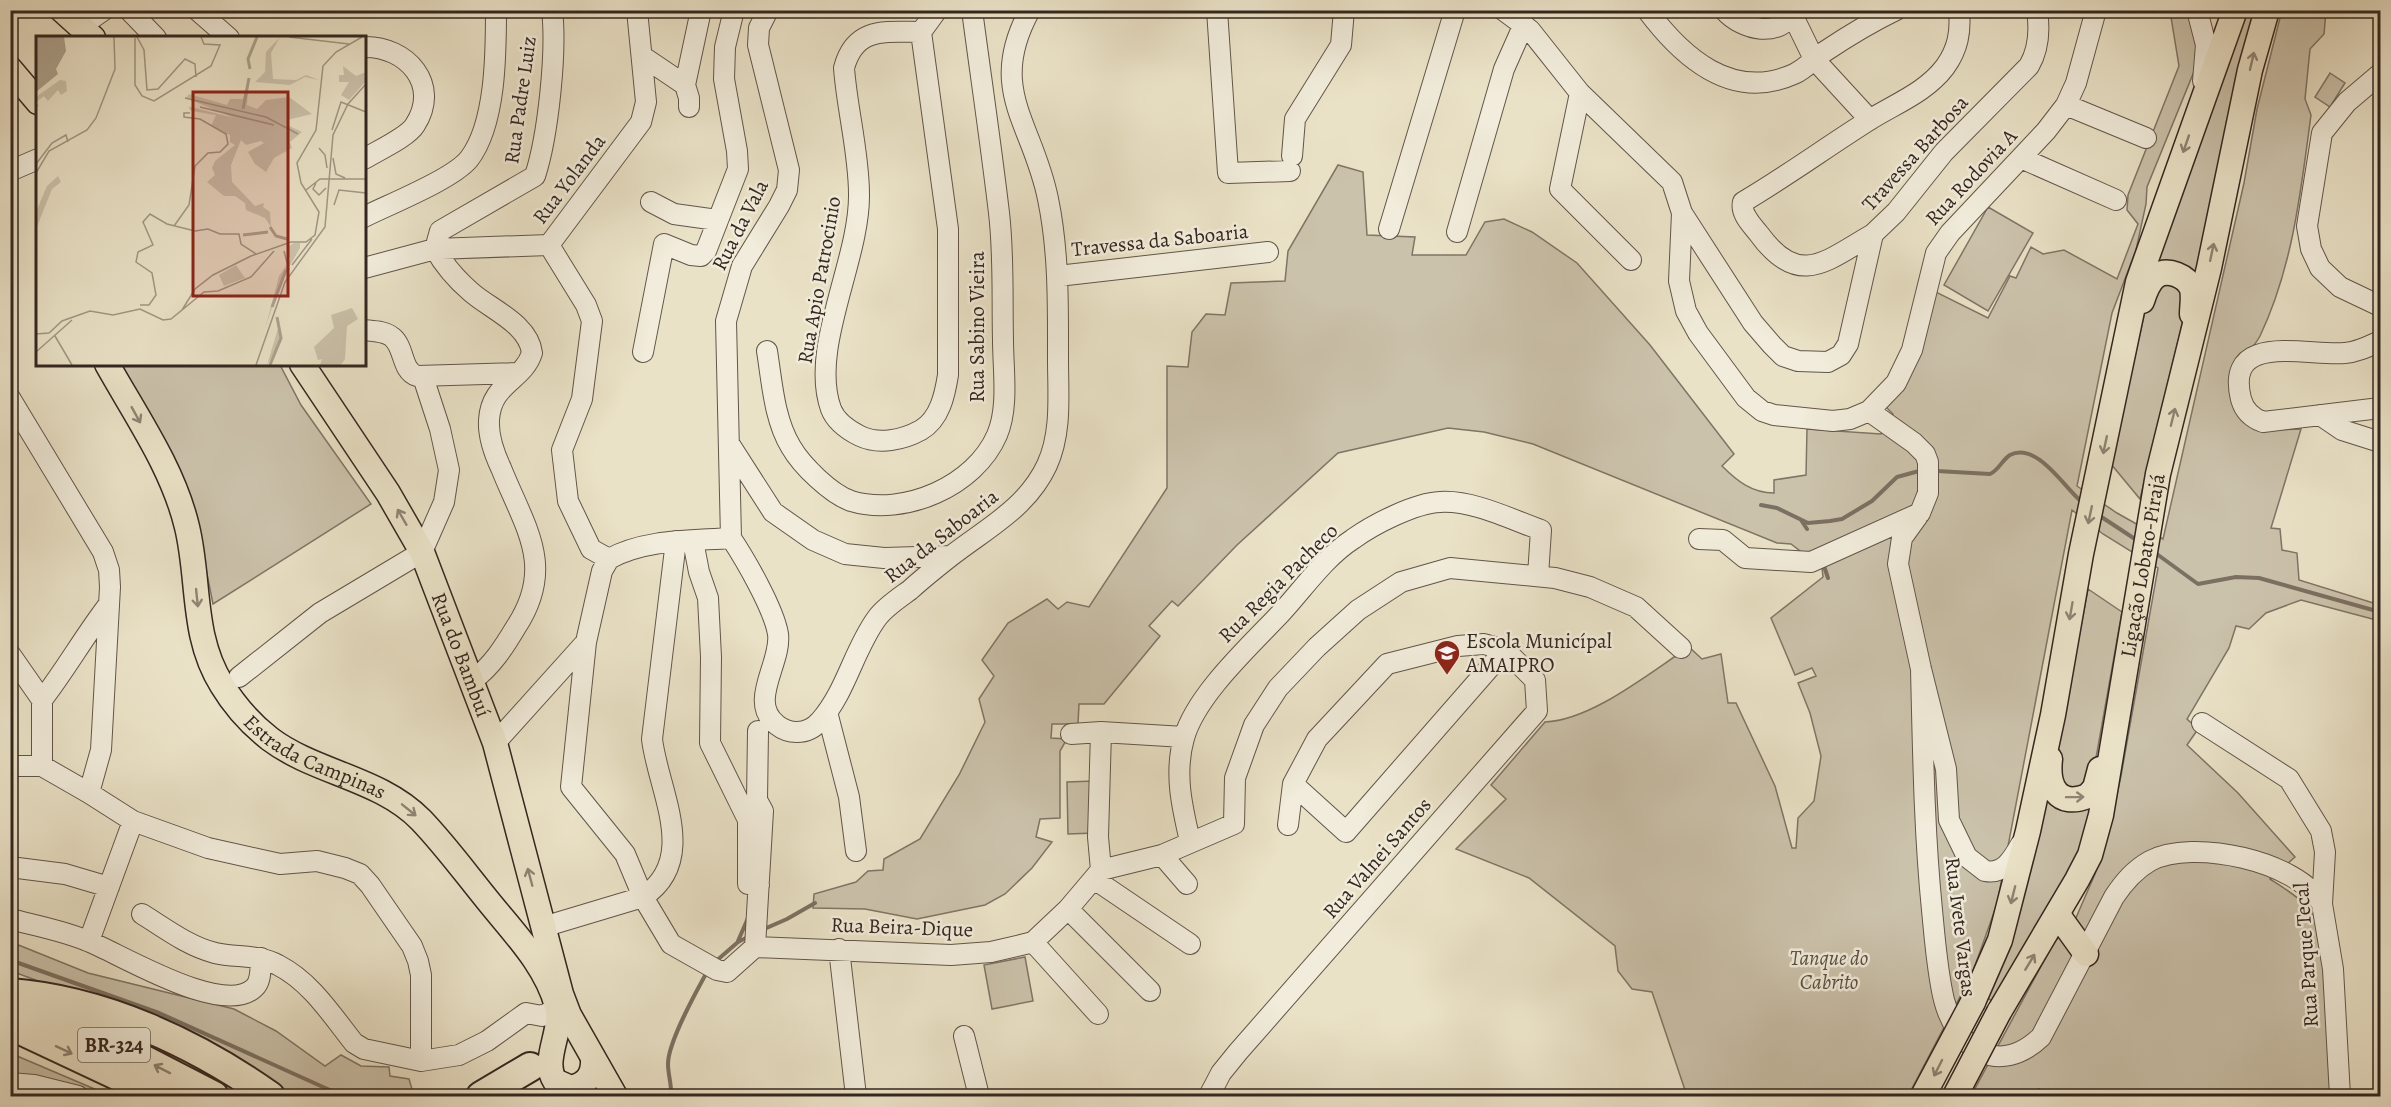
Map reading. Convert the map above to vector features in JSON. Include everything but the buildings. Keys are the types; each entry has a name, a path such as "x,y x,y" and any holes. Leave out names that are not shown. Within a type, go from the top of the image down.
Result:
{"highway":[{"path":"10,993 40,995 100,1010 181,1044 270,1096"},
{"name":"BR-324","path":"10,1000 120,1047 214,1096"},
{"name":"BR-324","path":"10,1025 160,1096"},
{"path":"481,1096 530,1067"}],"main road":[{"path":"62,10 87,32"},
{"path":"1923,1096 1973,1002 2000,940 2028,831 2053,715 2081,554 2121,372 2138,282 2197,110 2235,10"},
{"name":"Ligação Lobato-Pirajá","path":"1955,1096 1999,1012 2058,915 2090,855 2101,815 2132,616 2158,474 2209,268 2250,70 2267,10"},
{"path":"10,69 36,100"},
{"path":"2121,372 2145,291 2150,282 2164,273 2179,276 2192,288 2189,350"},
{"name":"Estrada Campinas","path":"108,366 175,489 191,544 202,642 215,672 231,699 271,740 373,788 410,810 447,850 521,942 547,982 558,1019"},
{"name":"Rua do Bambuí","path":"303,366 388,493 422,552 473,680 495,743 554,972 569,1015 593,1059"},
{"path":"2053,715 2050,783 2060,795 2081,799 2088,796 2095,788 2119,697"},
{"path":"2058,915 2086,954"},
{"path":"521,942 537,946 542,942 544,931"},
{"path":"558,1019 550,1068 555,1081 570,1088 585,1082 593,1072 593,1059"},
{"path":"504,1096 530,1067 558,1019"},
{"path":"593,1059 615,1096"}],"street":[{"path":"87,32 104,10"},
{"path":"129,10 154,36"},
{"path":"197,10 227,36"},
{"path":"366,216 453,172 469,159 480,139 491,97 496,10"},
{"name":"Rua Padre Luiz","path":"435,249 440,231 535,176 542,147 555,36 552,10"},
{"name":"Rua Yolanda","path":"609,559 591,549 568,501 562,450 582,399 592,321 586,304 549,245 641,122 646,102 638,10"},
{"path":"689,107 685,85 701,10"},
{"path":"643,352 664,244 690,255 701,256 706,251 738,169 724,79 725,47 734,10"},
{"name":"Rua da Vala","path":"731,538 727,441 728,313 742,266 779,206 789,180 789,170 758,45 759,28 768,10"},
{"path":"921,32 937,10"},
{"name":"Rua Sabino Vieira","path":"767,351 776,409 791,447 816,478 850,500 886,506 922,498 956,483 982,459 997,434 1004,401 999,215 972,10"},
{"name":"Rua da Saboaria","path":"731,538 743,555 778,635 776,656 764,698 770,718 784,729 795,732 813,728 827,712 878,616 951,556 1025,500 1049,462 1058,432 1058,276 1048,199 1038,162 1013,97 1010,66 1019,29 1030,10"},
{"path":"1217,10 1228,173 1291,163 1295,118 1341,45 1344,10"},
{"path":"1389,229 1455,10"},
{"name":"Rua Rodovia A","path":"1503,10 1524,24 1580,93 1672,182 1682,213 1679,281 1686,311 1698,333 1746,398 1762,411 1786,416 1842,421 1869,411 1889,393 1908,361 1936,253 1950,233 2046,131 2066,105 2076,83 2096,10"},
{"path":"1647,10 1686,55 1722,78 1759,82 1780,79 1796,73 1853,33 1896,10"},
{"path":"1724,10 1752,28 1781,27 1794,13 1814,59 1870,120"},
{"path":"1873,234 1820,264 1803,267 1785,262 1772,252 1744,214 1742,206 1743,202 1805,165 1870,120 1929,86 1946,67 1955,51 1960,30 1959,10"},
{"name":"Travessa Barbosa","path":"1682,213 1753,323 1784,356 1798,361 1828,362 1841,355 1848,344 1873,234 1896,212 1944,152 2029,66 2036,55 2037,10"},
{"path":"2197,10 2206,45 2206,61 2197,110"},
{"path":"1456,232 1504,69 1524,24"},
{"name":"Rua Apio Patrocinio","path":"921,32 948,229 948,375 945,395 938,411 925,428 909,437 887,441 864,438 846,429 832,410 826,378 828,343 849,264 860,194 844,68 848,52 860,39 875,33 921,32"},
{"path":"366,47 382,47 400,55 417,73 424,93 422,112 414,128 366,158"},
{"path":"642,56 685,85"},
{"path":"2380,74 2348,102 2322,133 2307,226 2311,249 2320,268 2340,287 2380,306"},
{"path":"1580,93 1560,189 1631,260"},
{"path":"2066,105 2146,138"},
{"path":"2021,158 2116,200"},
{"path":"10,171 36,160"},
{"path":"651,202 674,214 717,220"},
{"path":"366,267 435,249 549,245"},
{"path":"435,249 441,260 472,293 528,338 532,353 526,367 500,389 492,402 489,428 495,455 535,553 536,582 525,614 500,653 473,680"},
{"name":"Travessa da Saboaria","path":"1058,276 1268,252"},
{"path":"366,330 385,333 392,337 409,372 423,377 519,373"},
{"path":"2380,340 2364,349 2346,353 2265,352 2253,355 2240,376 2240,397 2246,410 2256,419 2268,422 2380,408"},
{"path":"239,676 320,613 422,552 444,502 449,470 440,429 423,377"},
{"path":"10,398 103,552 109,570 110,604 101,750 89,793"},
{"path":"1699,539 1723,540 1745,558 1811,562 1920,513 1928,493 1928,462 1925,454 1869,411"},
{"path":"2320,415 2342,430 2380,442"},
{"path":"727,441 773,512 813,540 845,554 884,558 951,556"},
{"name":"Rua Regia Pacheco","path":"1190,841 1179,791 1184,737 1200,706 1234,662 1322,566 1352,540 1377,524 1441,502 1471,506 1541,530 1538,576"},
{"name":"Rua Ivete Vargas","path":"1920,513 1902,538 1898,564 1946,769 1949,820 1967,857 1985,871 1996,872 2013,857 2028,831"},
{"path":"731,538 685,541 629,549 609,559 602,571 586,642 571,787 625,854 643,897 671,944 712,967 731,970 755,937 755,885 763,811 758,800 758,731"},
{"path":"685,541 708,598 711,657 710,743 748,820 748,884 755,885"},
{"path":"544,931 643,897 654,890 669,868 675,843 670,814 654,760 652,739 685,541"},
{"path":"1098,1014 1033,942 1068,909 1098,874 1162,855 1234,824 1235,778 1254,725 1278,688 1317,647 1359,610 1401,582 1450,568 1538,576 1590,587 1636,607 1681,648"},
{"path":"42,700 62,673 80,642 110,604"},
{"path":"495,743 586,642"},
{"path":"1288,825 1293,784 1317,739 1387,664 1458,646 1484,644 1505,650 1346,832 1293,784"},
{"name":"Rua Valnei Santos","path":"1209,1096 1221,1073 1238,1052 1537,711 1535,680 1505,650"},
{"path":"10,654 42,700 42,766"},
{"name":"Rua Ivete Vargas","path":"1921,669 1927,844 1935,938 1945,1002 1960,1036 1971,1047 1995,1056 2007,1056 2032,1045 2047,1028 2125,881 2151,860 2168,855 2206,854 2265,863 2301,880 2316,893 2322,904"},
{"path":"827,712 849,797 856,851"},
{"name":"Rua Parque Tecal","path":"2202,723 2295,784 2321,831 2324,842 2322,904 2332,969 2340,1096"},
{"path":"1098,874 1101,732"},
{"path":"1071,734 1101,732 1184,737"},
{"path":"10,766 42,766 132,821 208,848 280,864 317,861 360,874 412,946 418,961 421,975 421,1061"},
{"path":"89,941 132,821"},
{"path":"1162,855 1187,884"},
{"path":"10,867 65,874 109,887"},
{"path":"1098,874 1190,944"},
{"path":"1068,909 1150,991"},
{"path":"142,914 193,946 218,953 261,958 278,964 307,985 358,1047 421,1061 459,1055 487,1041 526,1013 558,1019"},
{"path":"10,919 89,941 187,987 221,994 239,993 254,988 259,980 261,958"},
{"name":"Rua Beira-Dique","path":"755,937 839,949 972,954 1033,942"},
{"path":"839,949 856,1096"},
{"path":"964,1036 979,1096"},
{"path":"10,1083 34,1085 78,1096"}],"green space":[{"name":"Tanque do Cabrito","path":"2282,10 2326,11 2324,34 2310,49 2305,99 2311,115 2288,255 2271,310 2260,336 2234,374 2265,430 2301,429 2271,528 2280,529 2282,550 2297,553 2299,580 2380,605 2380,621 2301,600 2266,613 2249,629 2236,626 2229,648 2187,719 2198,729 2187,745 2238,793 2295,857 2270,879 2303,903 2319,927 2323,939 2334,1096 2044,1096 2039,1089 2017,1096 1971,1096 2054,942 2075,920 2095,874 2108,835 2121,776 2158,568 2103,534 2072,510 1997,904 1972,974 1908,1096 1687,1096 1652,992 1632,989 1618,971 1615,946 1529,878 1456,849 1506,799 1491,785 1545,722 1582,713 1601,704 1620,694 1689,647 1702,659 1721,654 1728,703 1736,703 1775,786 1792,848 1796,848 1798,818 1814,801 1821,756 1810,713 1798,683 1816,676 1812,668 1795,675 1771,618 1823,577 1822,568 1791,544 1777,543 1533,444 1484,432 1448,428 1338,453 1237,545 1178,606 1172,601 1149,626 1160,636 1104,704 1079,704 1078,724 1052,724 1051,738 1067,739 1060,751 1060,818 1040,819 1036,837 1052,842 1032,868 1005,894 985,905 917,919 865,909 813,908 814,894 856,882 868,871 883,870 884,859 920,839 959,775 985,722 979,699 994,676 982,660 1008,623 1047,599 1058,609 1067,602 1089,607 1167,488 1167,366 1188,367 1192,332 1206,314 1225,315 1231,283 1285,281 1288,251 1338,165 1363,172 1367,235 1415,237 1412,255 1466,255 1485,222 1504,219 1532,232 1577,263 1650,345 1734,454 1722,466 1745,485 1759,491 1774,493 1774,480 1806,475 1807,429 1881,434 1893,414 1886,407 1907,379 1920,353 1934,291 1988,318 2010,276 2016,278 2031,247 2043,254 2064,250 2117,279 2138,224 2127,210 2128,195 2179,66 2170,11 2185,11 2192,24 2195,39 2195,69 2147,187 2146,204 2136,250 2112,313 2077,486 2117,513 2163,539 2244,183 2257,109"},
{"path":"2244,11 2257,11 2198,282 2152,268"},
{"path":"2330,73 2345,83 2330,107 2315,97"},
{"path":"1988,207 2033,233 1988,311 1944,285"},
{"path":"2172,282 2181,287 2183,320 2140,499 2111,464 2147,302 2153,288"},
{"path":"121,366 281,366 301,405 371,504 213,604 199,534"},
{"path":"2088,589 2122,612 2094,769 2088,786 2064,789 2056,759"},
{"path":"1094,781 1095,833 1068,834 1067,782"},
{"path":"2043,791 2095,799 2079,853 2067,879 2054,905 1994,1002 1985,997"},
{"path":"11,942 88,973 234,1009 276,1031 325,1066 341,1055 361,1066 389,1067 390,1076 409,1079 414,1096 291,1096 217,1047 11,971"},
{"path":"1025,957 1033,1001 992,1009 984,965"},
{"path":"10,1053 111,1096 95,1096 48,1079 11,1076"}],"waterway":[{"path":"1937,471 1990,474 2010,455 2020,452 2040,460 2050,468 2082,502"},
{"path":"1761,505 1777,508 1808,523 1842,519 1872,501 1897,477 1919,471"},
{"path":"2097,514 2138,541"},
{"path":"1801,520 1807,529"},
{"path":"2154,552 2198,584 2236,577 2259,578 2380,612"},
{"path":"1824,566 1828,578"},
{"path":"762,930 815,903"},
{"path":"738,941 748,918"},
{"path":"715,962 738,942 750,936"},
{"path":"10,960 159,1013 343,1096"},
{"path":"671,1096 669,1055 683,1017 707,972"}],"place":[{"name":"Escola Municípal AMAIPRO","path":"1447,676"}]}
